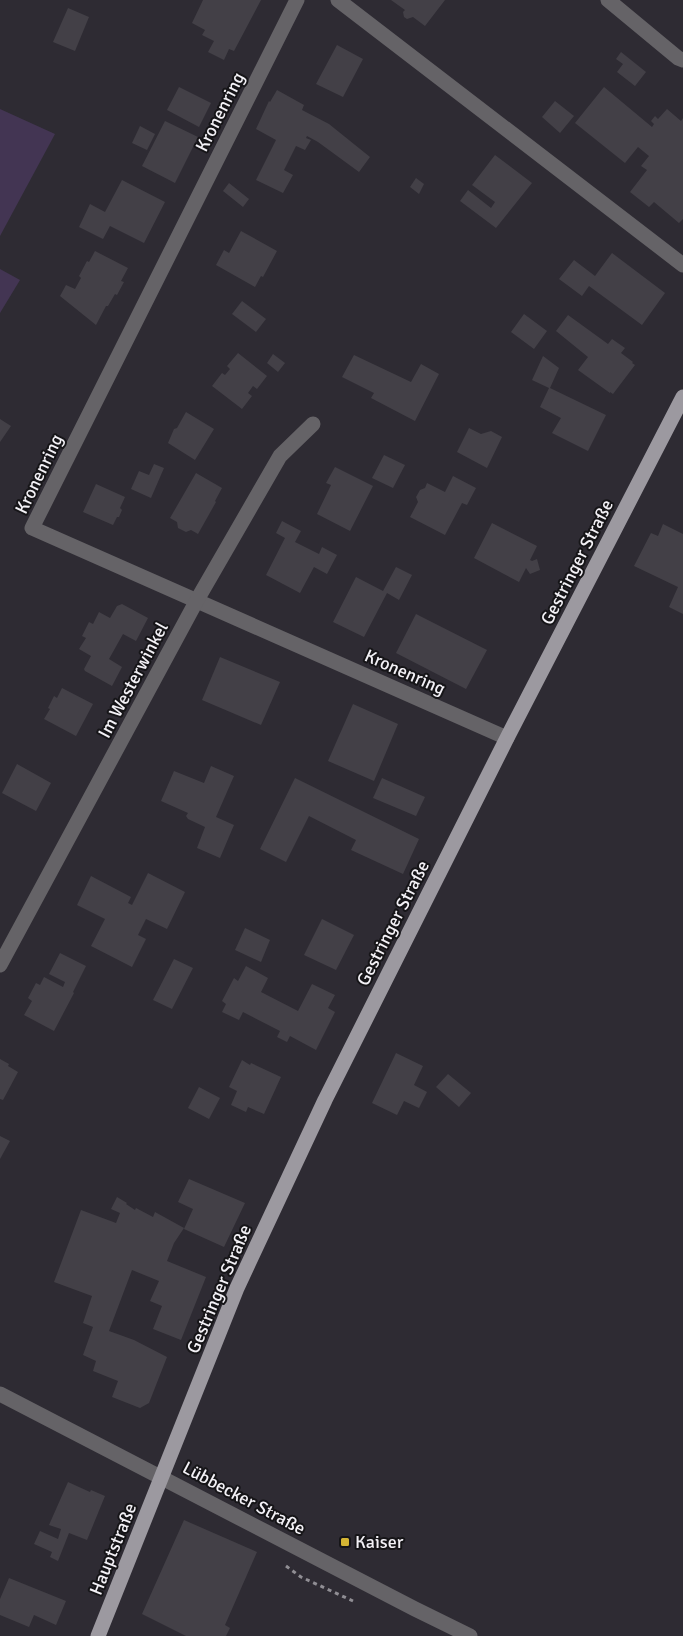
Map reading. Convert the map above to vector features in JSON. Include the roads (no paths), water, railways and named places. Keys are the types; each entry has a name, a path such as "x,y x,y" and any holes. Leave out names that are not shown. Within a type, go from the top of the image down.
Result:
{"main road":[{"name":"Gestringer Straße","path":"162,1477 238,1288 316,1118 507,738 683,397"},
{"name":"Hauptstraße","path":"98,1636 162,1477"}],"street":[{"name":"Kronenring","path":"297,0 32,528 507,738"},
{"path":"338,0 683,265"},
{"path":"608,0 678,58 683,60"},
{"name":"Im Westerwinkel","path":"0,965 197,600 280,456 313,424"},
{"name":"Lübbecker Straße","path":"0,1394 470,1636"}],"place":[{"name":"Kaiser","path":"345,1542"}]}
